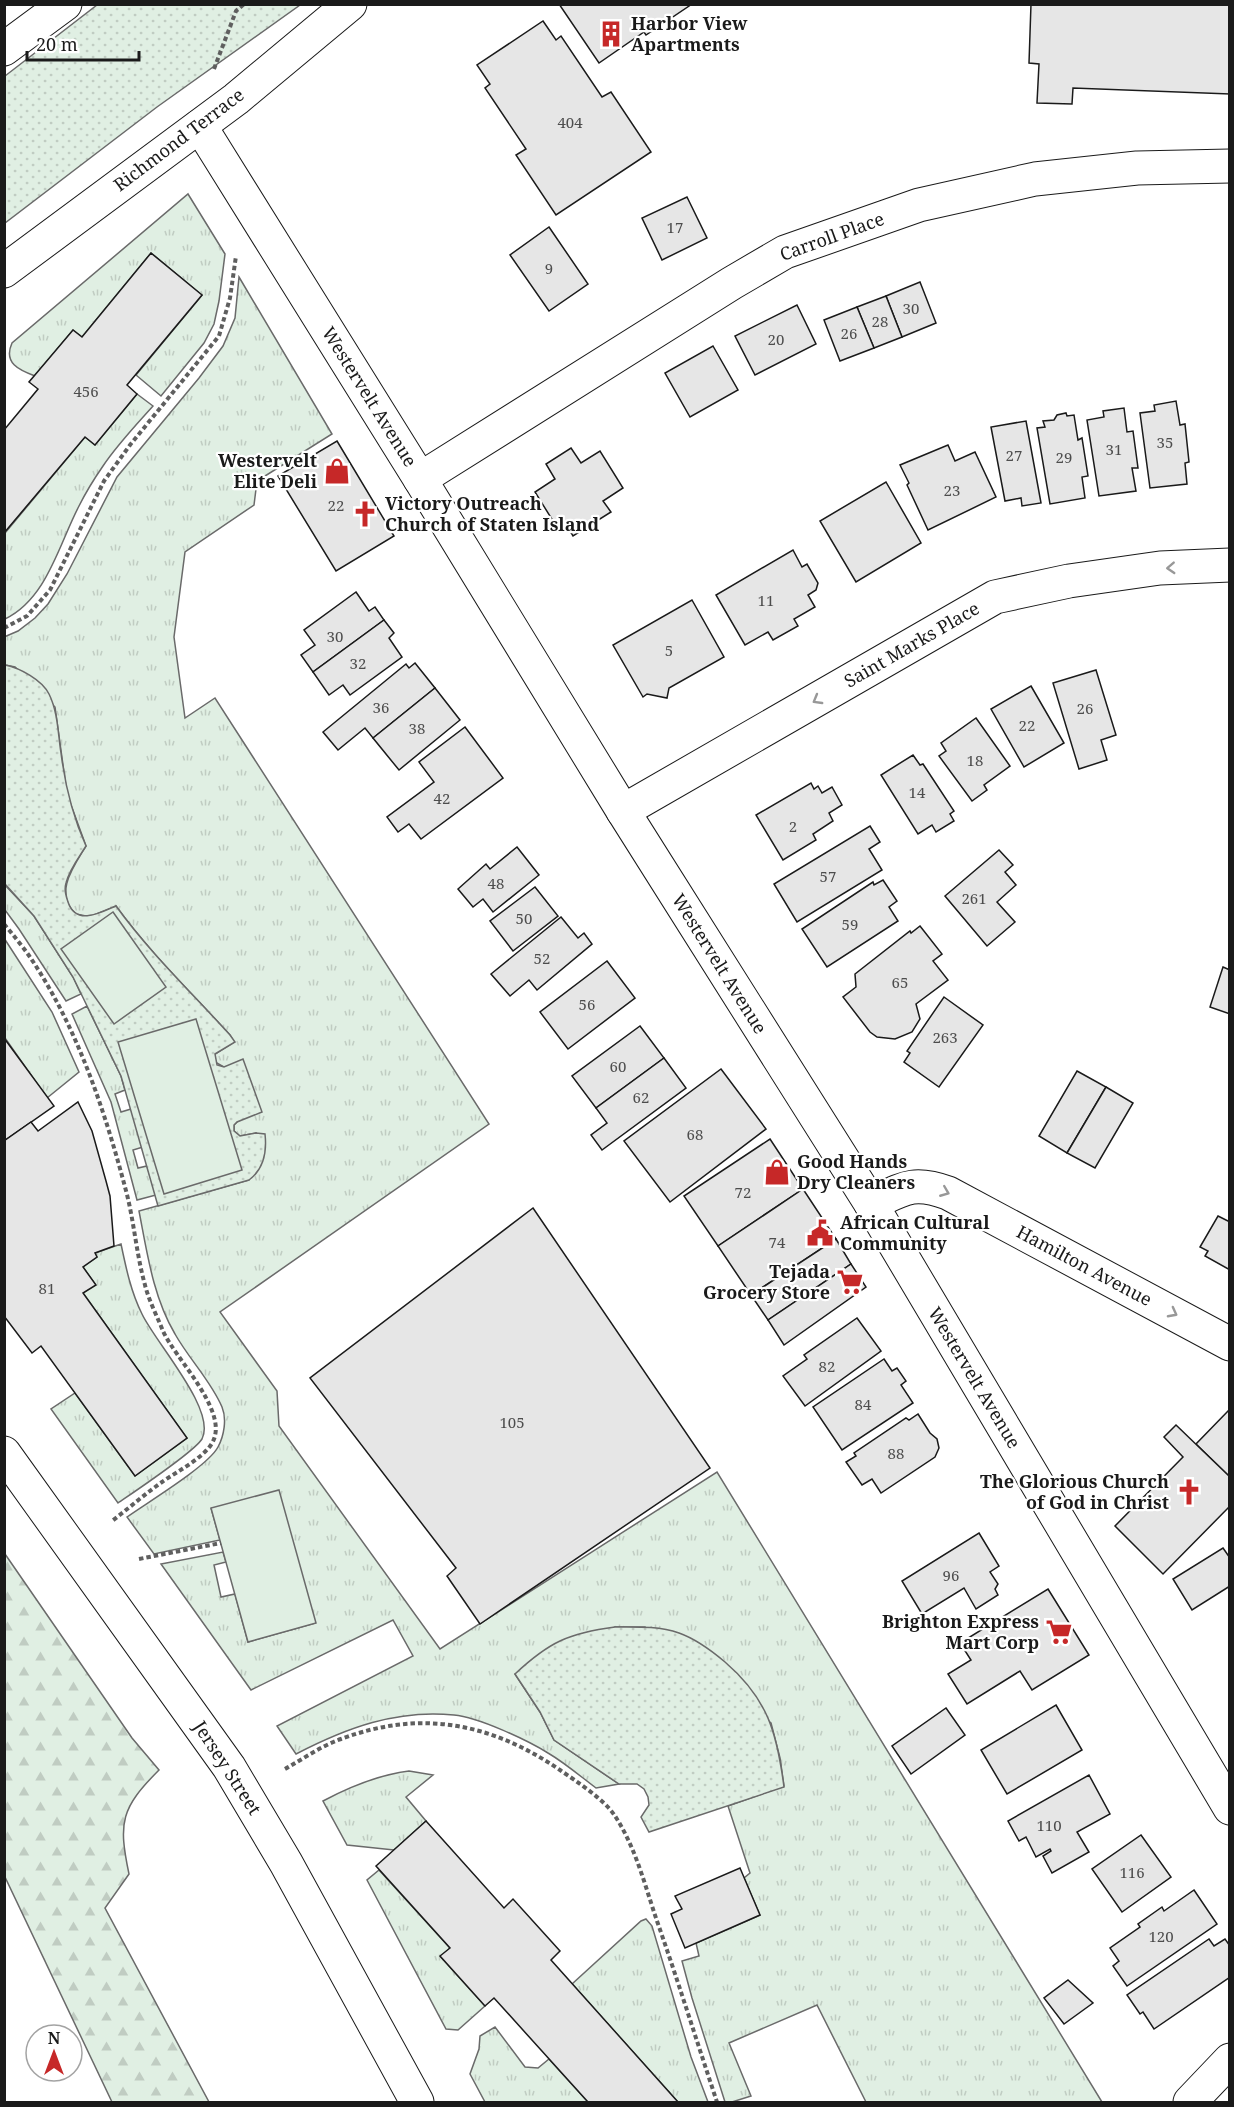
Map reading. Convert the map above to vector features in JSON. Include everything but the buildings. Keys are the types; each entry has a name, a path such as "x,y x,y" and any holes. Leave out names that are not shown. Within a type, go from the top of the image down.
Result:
{"street":[{"path":"4,49 65,4"},
{"name":"Richmond Terrace","path":"4,271 236,99 350,4"},
{"name":"Westervelt Avenue","path":"200,126 623,811 871,1204 1230,1808"},
{"name":"Carroll Place","path":"420,479 785,252 919,205 1035,179 1137,168 1230,166"},
{"name":"Saint Marks Place","path":"623,811 995,597 1069,581 1160,568 1230,565"},
{"name":"Hamilton Avenue","path":"871,1204 909,1186 928,1186 948,1193 1230,1344"},
{"name":"Jersey Street","path":"4,1453 229,1767 286,1863 417,2103"},
{"path":"1190,2103 1230,2060"}],"path":[{"path":"214,69 236,11 244,4"},
{"path":"4,628 27,616 50,590 104,482 130,445 219,336 230,298 236,256"},
{"path":"4,924 32,959 63,1012 92,1081 126,1188 145,1284 153,1307 165,1335 198,1383 215,1418 214,1440 198,1459 162,1482 112,1521"},
{"path":"139,1559 221,1543"},
{"path":"285,1769 339,1739 380,1727 418,1722 448,1724 496,1736 533,1752 583,1786 614,1814 633,1849 675,1969 717,2103"}],"green space":[{"path":"97,5 300,5 157,107 5,223 5,76"},
{"path":"188,194 225,254 219,301 214,324 204,343 161,396 136,375 202,295 151,253 82,337 73,330 35,376 14,365 10,356 12,343"},
{"path":"239,277 332,434 257,481 254,505 185,552 174,637 185,718 215,698 489,1124 220,1312 277,1391 279,1426 440,1649 717,1472 1102,2102 866,2102 817,2005 729,2043 751,2096 725,2102 682,1961 699,1956 696,1943 760,1915 744,1878 750,1873 728,1806 784,1786 771,1723 645,1627 615,1627 515,1674 540,1712 554,1740 619,1784 596,1788 560,1761 528,1742 489,1724 454,1715 412,1715 372,1722 334,1736 296,1754 277,1726 413,1656 393,1620 251,1690 161,1564 223,1552 226,1562 214,1565 221,1597 235,1594 248,1642 315,1623 211,1508 220,1540 154,1554 127,1517 203,1464 218,1447 225,1422 224,1412 217,1397 167,1320 156,1290 139,1211 249,1180 256,1133 240,1136 234,1131 234,1125 237,1122 224,1067 215,1062 215,1054 234,1042 230,1035 157,956 116,906 86,916 76,914 69,906 66,897 68,880 86,846 67,794 55,707 15,667 5,665 4,637 18,631 48,604 67,574 117,477 223,346 235,318"},
{"path":"137,394 153,406 114,450 93,481 42,584 19,610 5,619 5,533 85,437 95,445"},
{"path":"5,665 36,679 46,689 54,708 67,789 86,846 67,878 66,895 72,909 77,914 89,916 116,906 157,956 235,1042 215,1054 217,1065 224,1067 243,1059 262,1112 234,1125 234,1131 240,1136 265,1134 263,1160 258,1171 249,1180 158,1206 121,1076 73,977 34,916 5,884"},
{"path":"4,884 34,916 73,977 81,994 66,1001 5,910"},
{"path":"113,912 166,987 114,1024 61,949"},
{"path":"4,938 52,1012 79,1072 47,1098 5,1038"},
{"path":"87,1006 121,1076 125,1090 115,1094 121,1112 131,1109 143,1147 133,1150 138,1168 147,1166 156,1195 137,1200 111,1102 72,1014"},
{"path":"196,1019 242,1170 164,1194 118,1042"},
{"path":"121,1244 129,1280 138,1306 193,1394 201,1411 204,1426 202,1439 197,1445 118,1503 51,1409 75,1393 135,1476 187,1438 83,1293 95,1284 83,1267 97,1257 95,1253"},
{"path":"279,1490 316,1623 248,1642 211,1508"},
{"path":"5,1554 132,1738 159,1770 146,1783 130,1806 124,1828 129,1874 105,1908 209,2102 112,2102 84,2043 84,2023 74,2023 5,1877"},
{"path":"615,1627 655,1628 679,1633 709,1650 740,1676 761,1704 774,1733 784,1787 649,1832 641,1817 649,1805 644,1789 637,1784 619,1784 554,1740 540,1712 515,1674 538,1654 560,1641 585,1632"},
{"path":"409,1771 433,1775 406,1797 426,1821 394,1850 347,1845 323,1801 365,1782"},
{"path":"379,1870 450,1948 441,1957 485,2006 458,2030 446,2029 367,1880"},
{"path":"646,1919 652,1926 691,2057 708,2102 678,2102 572,1984"},
{"path":"495,2027 525,2067 538,2068 549,2059 588,2102 485,2102 470,2074 479,2049 480,2036"}],"place":[{"name":"Harbor View Apartments","path":"611,34"},
{"name":"Westervelt Elite Deli","path":"337,471"},
{"name":"Victory Outreach Church of Staten Island","path":"365,514"},
{"name":"Good Hands Dry Cleaners","path":"777,1172"},
{"name":"African Cultural Community","path":"820,1233"},
{"name":"Tejada Grocery Store","path":"850,1282"},
{"name":"The Glorious Church of God in Christ","path":"1189,1492"},
{"name":"Brighton Express Mart Corp","path":"1059,1632"}]}
